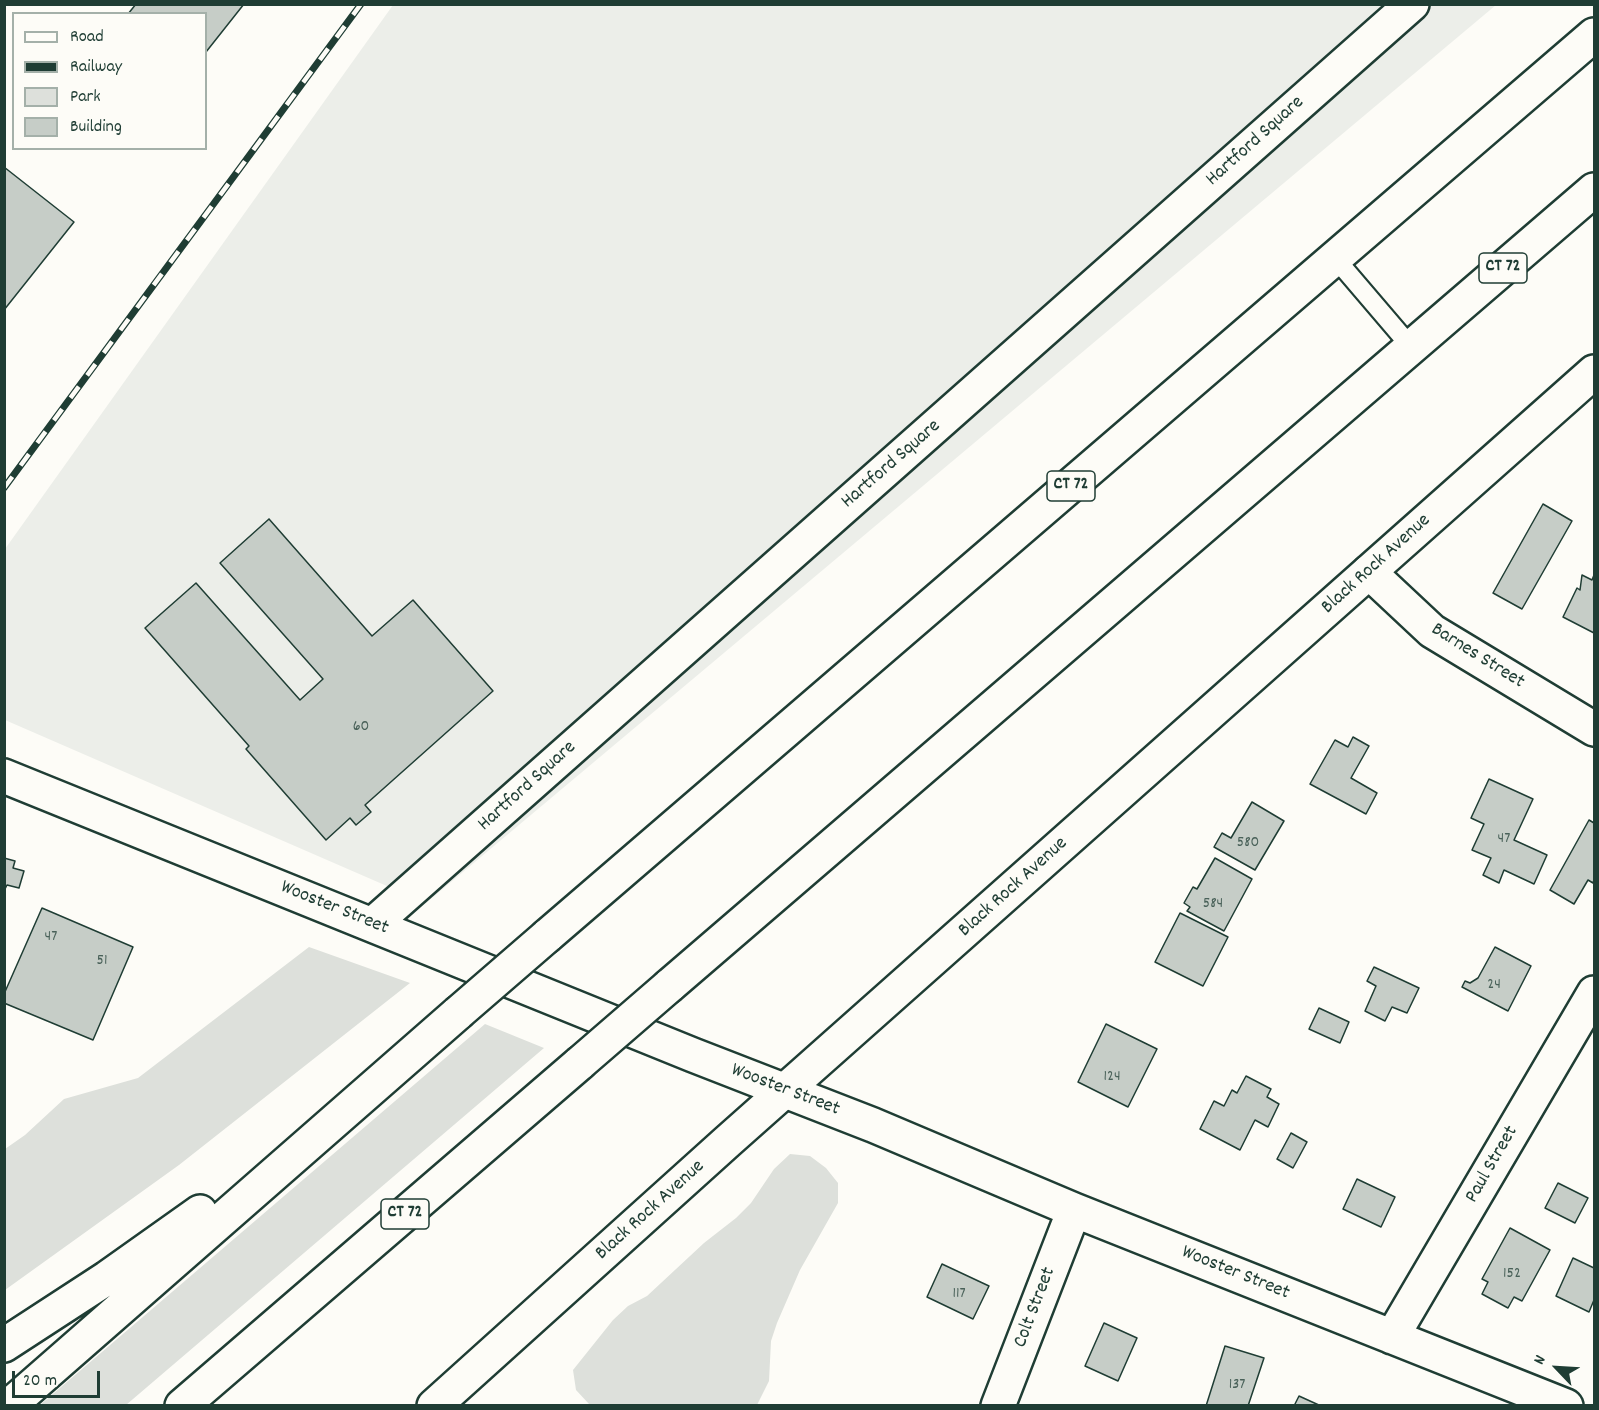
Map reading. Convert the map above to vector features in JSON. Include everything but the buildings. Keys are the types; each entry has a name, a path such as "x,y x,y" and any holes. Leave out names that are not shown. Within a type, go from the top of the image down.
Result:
{"main road":[{"name":"Hartford Square","path":"372,925 1412,4"},
{"name":"CT 72","path":"9,1406 349,1107 1594,35"},
{"name":"CT 72","path":"182,1406 1594,190"},
{"name":"Black Rock Avenue","path":"434,1406 1594,372"},
{"name":"Barnes Street","path":"1370,572 1432,631 1594,729"},
{"name":"Wooster Street","path":"4,776 873,1125 1074,1210 1392,1337 1507,1394 1566,1406"},
{"name":"Paul Street","path":"1392,1337 1594,993"},
{"path":"4,1344 107,1278 169,1235 290,1144 349,1107"},
{"name":"Colt Street","path":"998,1406 1074,1210"},
{"path":"160,1406 189,1386 229,1364"}],"lane":[{"path":"1335,258 1411,347"}],"shaded area":[{"path":"393,5 1496,5 426,903 5,720 5,549"}],"green space":[{"path":"309,947 410,983 179,1165 5,1290 5,1149 25,1135 64,1099 138,1078"},
{"path":"485,1024 544,1048 126,1405 40,1405"},
{"path":"790,1154 810,1156 826,1168 838,1183 838,1203 800,1270 777,1323 771,1341 769,1381 757,1405 589,1404 576,1390 573,1370 613,1320 628,1306 647,1296 704,1243 736,1218 751,1203 774,1169"}],"railway":[{"path":"4,488 361,4"}]}
